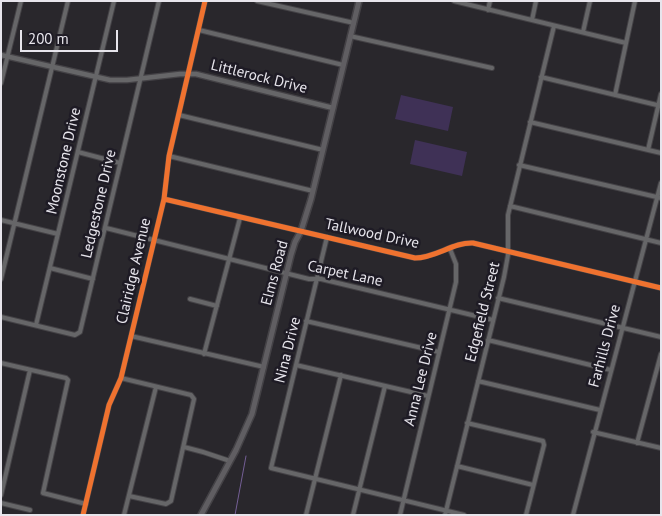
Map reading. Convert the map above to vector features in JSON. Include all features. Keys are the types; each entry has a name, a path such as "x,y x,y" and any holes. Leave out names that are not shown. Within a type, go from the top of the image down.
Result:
{"main road":[{"name":"Elms Road","path":"201,515 230,461 252,414 295,242 301,232 313,191 359,1"}],"street":[{"path":"1,83 20,1"},
{"path":"1,279 68,1"},
{"name":"Moonstone Drive","path":"36,325 114,1"},
{"name":"Ledgestone Drive","path":"1,317 75,335 80,332 159,1"},
{"path":"205,1 199,30 343,65"},
{"path":"257,1 354,23"},
{"path":"454,1 626,43"},
{"path":"488,10 490,1"},
{"path":"532,20 536,1"},
{"path":"583,32 590,1"},
{"path":"615,95 635,1"},
{"name":"Edgefield Street","path":"446,513 507,263 507,222 510,206 554,26"},
{"name":"Clairidge Avenue","path":"83,515 109,405 121,378 164,199 169,156 199,30"},
{"path":"350,36 492,68"},
{"name":"Littlerock Drive","path":"1,55 117,81 188,74 205,76 333,108"},
{"path":"541,77 660,106"},
{"path":"648,150 660,106 661,94"},
{"path":"179,115 323,150"},
{"path":"530,122 661,153"},
{"path":"78,152 120,163"},
{"path":"169,156 313,191"},
{"path":"519,165 659,198"},
{"name":"Farhills Drive","path":"572,515 634,281 659,198 661,183"},
{"name":"Tallwood Drive","path":"164,199 415,258 430,256 468,243 661,288"},
{"path":"510,206 661,243"},
{"path":"204,354 240,218"},
{"path":"1,220 58,234"},
{"name":"Carpet Lane","path":"106,228 287,273 317,278 493,320"},
{"name":"Nina Drive","path":"315,479 271,468 327,237"},
{"name":"Anna Lee Drive","path":"400,515 457,276 455,259 450,249"},
{"path":"50,268 93,279"},
{"path":"498,298 661,337"},
{"path":"190,299 217,306"},
{"path":"306,321 439,352"},
{"path":"131,336 264,367"},
{"path":"488,340 611,370"},
{"path":"637,442 661,354"},
{"path":"1,363 66,378 69,384 44,493 86,504"},
{"path":"296,364 428,396"},
{"path":"1,494 30,370"},
{"path":"306,515 340,375"},
{"path":"121,378 191,395 194,398 171,501 168,504 129,496"},
{"path":"478,381 600,410"},
{"path":"353,515 385,386"},
{"path":"124,515 156,387"},
{"path":"467,423 543,442 544,445 526,515"},
{"path":"593,432 661,448"},
{"path":"184,447 230,461"},
{"path":"457,466 533,485"},
{"path":"315,479 404,500 446,513 464,515"},
{"path":"1,503 30,510"}],"shaded area":[{"path":"401,95 453,107 448,131 395,119"},
{"path":"415,140 467,152 462,176 410,164"}],"waterway":[{"path":"235,515 246,456"}],"cycle path":[{"path":"83,515 109,405 121,378 164,199 169,156 205,1"},
{"path":"164,199 415,258 430,256 458,245 473,243 661,288"}]}
